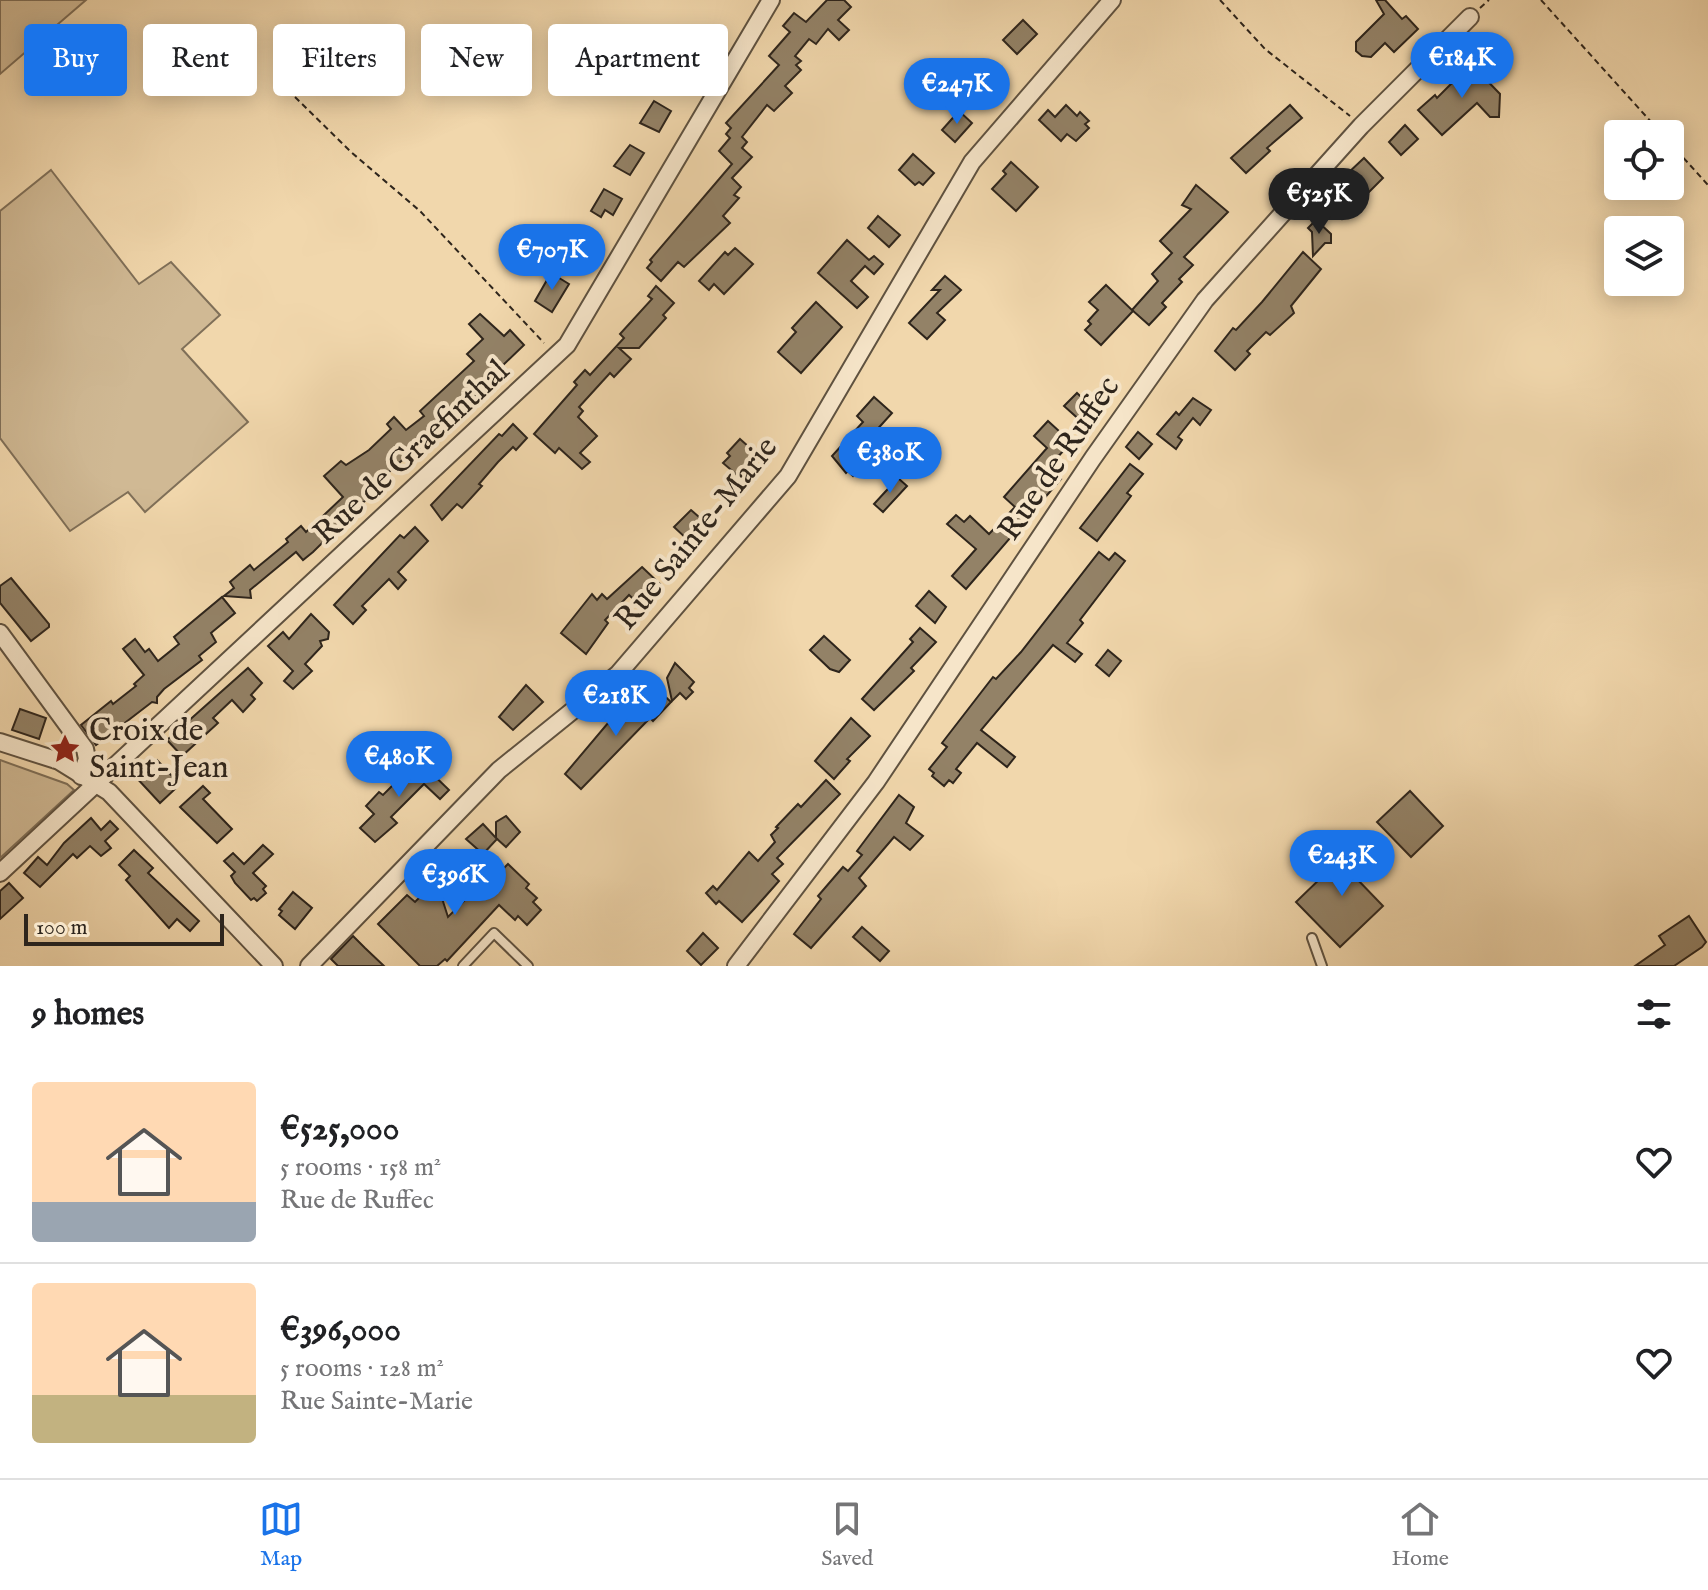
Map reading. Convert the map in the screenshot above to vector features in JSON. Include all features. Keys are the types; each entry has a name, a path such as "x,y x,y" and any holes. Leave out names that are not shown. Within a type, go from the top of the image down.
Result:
{"street":[{"name":"Rue de Graefinthal","path":"0,873 567,345 771,0"},
{"name":"Rue Sainte-Marie","path":"309,966 499,770 618,674 788,476 972,162 1112,0"},
{"name":"Rue de Ruffec","path":"736,966 876,782 1093,458 1205,300 1361,126 1470,17"},
{"path":"0,633 85,749 87,759 81,776"},
{"path":"5,744 59,761 97,784 122,804 274,966"}],"lane":[{"path":"463,966 494,933 528,966"},
{"path":"1312,938 1322,966"}],"path":[{"path":"1220,0 1265,49 1361,126"},
{"path":"1541,0 1649,120"},
{"path":"295,97 351,152 420,211 555,356"},
{"path":"1684,158 1708,185"}],"shaded area":[{"path":"0,0 86,0 58,24 24,24 24,53 0,74"},
{"path":"51,170 139,284 171,262 220,315 182,349 248,422 145,512 128,492 70,531 0,438 0,211"},
{"path":"0,760 67,784 74,790 0,858"}],"building":[{"path":"827,0 844,0 851,7 838,20 849,30 839,40 828,29 816,44 809,39 795,56 801,61 796,65 801,70 785,86 792,93 774,111 767,105 742,137 747,142 742,148 752,157 732,178 741,187 734,195 739,198 723,216 730,223 684,267 678,262 661,281 647,268 652,262 650,260 732,164 719,151 730,138 726,134 731,128 726,123 779,65 769,56 790,32 783,26 794,13 806,22"},
{"path":"1376,0 1385,0 1402,19 1406,16 1418,29 1394,52 1385,43 1371,57 1362,56 1356,51 1356,42 1384,14"},
{"path":"1023,20 1037,34 1017,54 1003,40"},
{"path":"1471,64 1500,94 1499,117 1490,117 1477,103 1442,135 1418,110 1435,95 1437,98"},
{"path":"654,101 671,111 659,132 640,123"},
{"path":"1066,105 1077,116 1080,112 1089,121 1085,124 1089,128 1076,141 1067,134 1061,141 1039,120 1048,110 1055,117"},
{"path":"1290,105 1302,118 1267,148 1270,151 1246,173 1231,158"},
{"path":"959,111 972,123 955,142 942,130"},
{"path":"1405,125 1418,139 1401,155 1389,142"},
{"path":"630,145 644,153 630,175 614,166"},
{"path":"913,154 934,173 923,185 919,182 915,185 899,170"},
{"path":"1364,158 1383,178 1342,219 1329,206 1354,182 1347,174"},
{"path":"1011,162 1038,187 1016,211 992,189 1006,174 1003,171"},
{"path":"1196,185 1228,212 1184,257 1193,265 1162,303 1166,307 1149,325 1132,310 1158,281 1152,274 1172,253 1160,241 1191,209 1182,205"},
{"path":"604,189 622,199 613,215 605,210 601,217 591,211"},
{"path":"878,216 900,235 889,247 868,228"},
{"path":"1316,220 1331,234 1331,243 1325,243 1313,256 1312,232 1308,228"},
{"path":"581,230 597,240 584,267 560,252 567,241 572,244"},
{"path":"847,240 869,260 874,256 883,264 874,274 865,266 851,281 868,297 857,308 818,273"},
{"path":"735,248 753,264 724,294 714,284 709,290 699,281 725,252 728,255"},
{"path":"1303,252 1321,269 1291,306 1294,313 1270,335 1266,332 1247,351 1250,354 1235,370 1215,351 1233,328 1236,330 1262,302"},
{"path":"551,273 569,284 552,312 535,301"},
{"path":"945,276 961,290 937,313 945,320 927,339 909,323 940,290 932,290"},
{"path":"1106,285 1133,311 1101,345 1085,330 1098,310 1089,302"},
{"path":"656,286 674,303 663,315 666,318 639,348 619,348 631,359 614,377 610,373 579,407 583,411 578,417 597,436 580,453 590,462 582,469 559,448 555,453 534,434 577,385 574,382 585,370 590,375 624,338 620,334 652,299 648,296"},
{"path":"816,302 842,327 801,373 778,352 796,332 792,328"},
{"path":"480,314 504,336 510,330 524,345 473,394 477,398 463,411 459,407 441,425 444,428 420,452 407,456 391,470 376,485 378,488 303,560 296,552 250,590 251,598 224,596 234,588 230,582 250,565 254,570 288,542 286,539 301,526 306,532 343,497 324,476 341,461 346,465 369,450 391,429 387,424 394,417 406,430 424,416 420,411 474,361 467,354 483,339 469,324"},
{"path":"1077,393 1094,409 1082,422 1064,406"},
{"path":"874,397 892,413 864,444 874,453 853,476 848,471 846,473 832,456 863,422 857,416"},
{"path":"1193,398 1211,410 1200,425 1193,418 1178,437 1182,440 1176,449 1157,434"},
{"path":"1048,421 1071,442 1049,467 1061,479 966,589 952,576 976,549 947,524 956,515 964,522 970,516 989,534 1015,507 1004,497 1047,448 1034,436"},
{"path":"513,424 527,438 498,462 462,508 457,504 442,520 431,505 499,434 502,436"},
{"path":"1138,432 1152,444 1139,459 1126,447"},
{"path":"740,439 759,456 737,475 723,463 730,456 727,453"},
{"path":"1130,464 1143,474 1127,493 1131,496 1097,541 1080,528"},
{"path":"898,478 907,486 883,512 874,504"},
{"path":"691,510 707,524 689,541 674,527"},
{"path":"415,527 428,541 398,572 406,580 398,589 389,579 362,606 366,610 353,624 334,605 400,535 404,538"},
{"path":"1099,552 1109,560 1115,553 1125,561 1080,620 1083,623 1067,643 1082,654 1075,662 1053,645 981,730 1015,757 1007,767 977,743 956,769 961,773 953,783 949,780 944,786 929,769 947,747 942,743 993,677 996,679 1021,652"},
{"path":"642,567 660,584 640,605 629,595 605,620 608,623 586,654 561,633 592,594 597,600 602,594 607,599"},
{"path":"11,578 49,624 31,641 0,603 0,586"},
{"path":"929,591 946,607 935,623 916,606"},
{"path":"222,597 235,613 211,633 216,642 199,656 202,660 164,689 157,697 157,703 152,702 96,745 81,725 136,686 134,684 144,675 123,649 135,639 145,652 149,649 158,661 179,644 174,637"},
{"path":"311,614 329,632 328,639 320,641 322,646 305,664 312,671 293,689 284,681 293,671 268,646 283,632 289,639"},
{"path":"920,628 936,642 911,668 914,671 874,710 862,699 913,642 910,639"},
{"path":"824,636 850,660 839,672 830,669 810,650"},
{"path":"1108,650 1121,661 1109,676 1096,665"},
{"path":"675,663 694,682 689,688 693,692 686,699 680,693 672,701 667,678"},
{"path":"248,668 262,683 251,695 255,699 243,712 232,700 213,718 218,723 182,756 167,740"},
{"path":"526,685 543,702 513,730 499,717"},
{"path":"653,685 671,702 653,721 650,718 581,789 565,774 608,723 610,725 621,713 627,718 649,696 646,693"},
{"path":"20,709 46,718 39,739 12,730"},
{"path":"851,718 870,736 847,759 850,761 834,779 815,761"},
{"path":"148,760 152,764 157,760 173,777 168,782 175,789 160,803 133,774"},
{"path":"418,760 449,790 440,799 424,784 391,817 397,823 375,842 360,828 374,814 366,806 379,792 383,795"},
{"path":"826,780 840,794 777,858 783,864 772,874 779,881 742,922 719,901 716,904 706,893 713,886 717,890 749,852 758,861 775,842 771,835 776,827 798,804 801,807"},
{"path":"203,786 210,793 203,799 232,829 217,843 180,807"},
{"path":"1410,791 1443,826 1411,857 1377,822"},
{"path":"899,795 914,807 906,823 923,836 910,850 894,837 859,878 866,886 811,948 794,934 821,899 818,896 843,867 848,871 862,855 857,851"},
{"path":"506,816 520,832 506,847 496,838 496,822"},
{"path":"91,818 101,830 110,821 118,829 105,841 111,848 101,856 90,846 77,858 73,854 40,887 24,873 38,857 47,865 64,843"},
{"path":"483,824 497,839 483,854 466,839"},
{"path":"1357,843 1373,860 1355,877 1383,906 1340,947 1296,902"},
{"path":"263,845 273,854 253,873 266,886 263,889 266,893 257,901 254,898 251,900 235,883 231,876 235,872 224,861 233,853 244,864"},
{"path":"134,850 153,868 148,873 199,921 190,931 177,919 169,928 126,880 130,876 119,865"},
{"path":"508,864 529,884 526,888 537,898 533,902 541,910 527,925 518,916 515,920 499,905 447,961 445,959 437,966 420,966 378,924 407,895 415,902 430,887 439,889 448,917 483,882 491,881"},
{"path":"9,883 23,898 0,919 0,891"},
{"path":"293,892 312,908 295,929 279,915 282,911 279,909"},
{"path":"1689,916 1706,942 1702,947 1674,966 1635,966 1665,945 1659,936"},
{"path":"862,927 889,951 880,961 853,937"},
{"path":"703,933 718,948 701,965 687,951"},
{"path":"353,936 384,966 338,966 331,959"}],"place":[{"name":"Croix de Saint-Jean","path":"65,749"}]}
